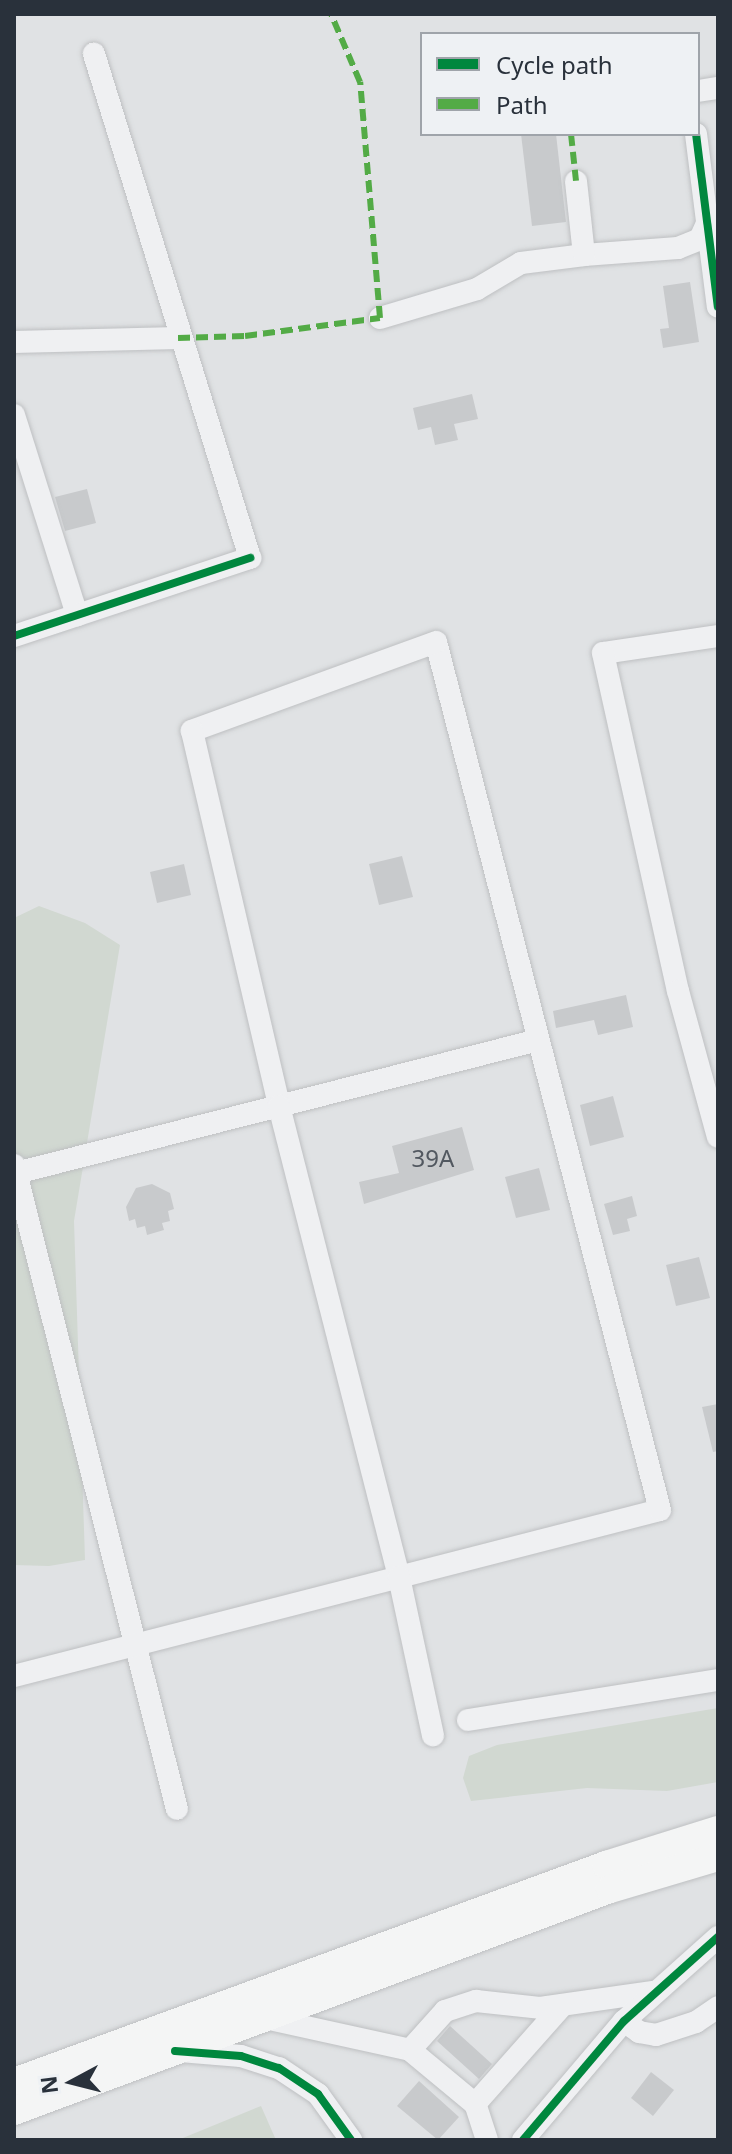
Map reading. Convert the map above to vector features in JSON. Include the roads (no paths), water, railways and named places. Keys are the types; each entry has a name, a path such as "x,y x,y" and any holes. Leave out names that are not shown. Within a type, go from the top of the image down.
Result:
{"main road":[{"path":"14,2082 606,1865 718,1830"},
{"path":"14,2111 610,1889 718,1857"}],"street":[{"path":"14,636 250,558 178,338 94,54"},
{"path":"696,136 718,307"},
{"path":"576,181 584,255"},
{"path":"380,318 477,289 521,263 678,248 700,239 707,223"},
{"path":"14,342 178,338"},
{"path":"14,415 77,615"},
{"path":"718,636 603,653 678,991 718,1137"},
{"path":"14,1676 136,1645 399,1577 660,1510 436,642 192,731 279,1106 399,1577 433,1735"},
{"path":"177,1809 15,1169 538,1040"},
{"path":"468,1720 718,1680"},
{"path":"523,2140 624,2021 718,1937"},
{"path":"410,2050 445,2011 476,2001 563,2005 653,1992"},
{"path":"475,2104 563,2005"},
{"path":"624,2021 639,2032 656,2035 696,2022 718,2007"},
{"path":"265,2018 410,2050 475,2104 487,2140"},
{"path":"175,2051 241,2056 279,2068 318,2094 351,2140"}]}
